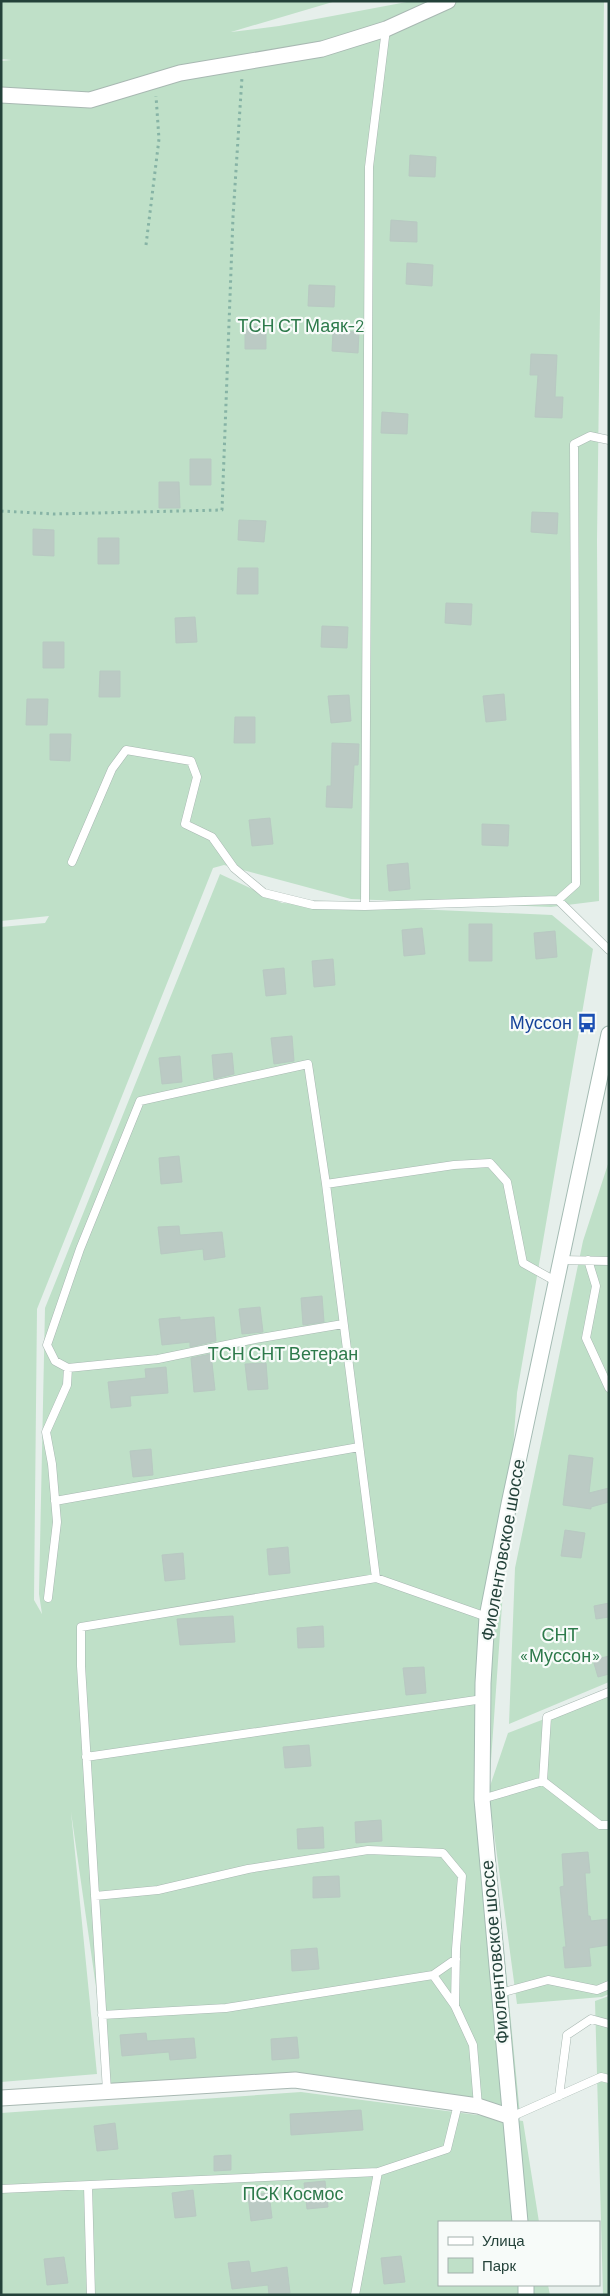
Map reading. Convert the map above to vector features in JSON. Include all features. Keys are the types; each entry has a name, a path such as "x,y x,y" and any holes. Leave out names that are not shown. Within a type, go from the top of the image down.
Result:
{"main road":[{"path":"1,95 90,100 180,73 322,50 386,30 448,1"},
{"name":"Фиолентовское шоссе","path":"520,2221 482,1799 483,1683 487,1617 609,1034"},
{"path":"1,2098 294,2080 478,2106 511,2117"}],"lane":[{"path":"365,906 369,168 386,30"},
{"path":"72,862 112,769 126,750 191,761 197,777 186,824 212,837 234,868 264,893 313,905 365,906 558,900 576,884 574,444 590,436 609,440"},
{"path":"558,900 609,950"},
{"path":"343,1324 254,1339 158,1359 68,1368 54,1361 47,1345 49,1337 80,1249 140,1101 308,1064 326,1184 376,1578"},
{"path":"326,1184 454,1165 490,1163 507,1182 523,1263 556,1282"},
{"path":"561,1260 609,1261"},
{"path":"588,1260 596,1286 586,1338 609,1388"},
{"path":"48,1598 57,1522 52,1464 46,1432 67,1385 68,1368"},
{"path":"55,1501 359,1447"},
{"path":"107,2091 86,1757 81,1627 376,1578 487,1617"},
{"path":"544,1781 548,1717 609,1692"},
{"path":"86,1757 484,1699"},
{"path":"482,1799 544,1781"},
{"path":"544,1781 600,1825 609,1825"},
{"path":"95,1896 158,1890 248,1870 368,1850 443,1853 462,1876 456,1959 455,2006"},
{"path":"102,2015 226,2008 433,1975 456,1959"},
{"path":"433,1975 455,2006 473,2045 478,2106"},
{"path":"504,1992 548,1980 597,1990 609,1986"},
{"path":"559,2096 567,2035 591,2019 609,2024"},
{"path":"511,2117 600,2078 609,2079"},
{"path":"1,2189 378,2172 447,2149 458,2104"},
{"path":"355,2295 378,2172"},
{"path":"88,2186 91,2295"}],"path":[{"path":"1,511 54,514 222,510 233,217 243,62"},
{"path":"146,245 159,139 155,80"}],"green space":[{"path":"1,1 336,1 231,32 279,26 412,1 604,1 597,541 599,901 551,907 351,899 224,865 213,868 37,1309 34,1600 42,1614 39,1594 45,1308 220,874 282,903 552,915 593,949 517,1393 489,1789 508,1733 609,1694 609,1994 602,1997 517,2004 489,1796 520,2115 294,2086 112,2099 71,1812 97,2074 1,2082 1,927 45,923 49,916 1,921 1,61 11,60 1,59"},
{"name":"СНТ «Муссон»","path":"609,1161 609,1682 509,1724 515,1568 583,1241"},
{"path":"609,1996 609,2295 603,2295 595,2001"},
{"name":"ПСК Космос","path":"301,2092 523,2121 539,2221 438,2221 438,2286 548,2286 550,2295 1,2295 1,2113"}],"building":[{"path":"410,155 436,157 435,177 409,176"},
{"path":"391,220 417,222 417,242 390,241"},
{"path":"407,263 433,265 432,286 406,284"},
{"path":"309,285 335,286 334,307 308,306"},
{"path":"245,326 266,327 266,349 245,349"},
{"path":"333,331 359,332 358,353 332,351"},
{"path":"531,354 557,355 555,397 563,397 562,418 535,417 538,375 530,375"},
{"path":"382,412 408,414 407,434 381,433"},
{"path":"190,459 211,459 211,485 190,485"},
{"path":"159,482 179,482 180,508 159,508"},
{"path":"532,512 558,513 557,534 531,532"},
{"path":"239,520 266,521 264,542 238,540"},
{"path":"33,529 54,530 54,556 33,555"},
{"path":"98,538 119,538 119,564 98,564"},
{"path":"238,568 258,568 258,594 237,594"},
{"path":"446,603 472,604 471,625 445,623"},
{"path":"195,617 197,642 176,643 175,618"},
{"path":"322,626 348,627 347,648 321,647"},
{"path":"43,642 64,642 64,668 43,668"},
{"path":"100,671 120,671 120,697 99,697"},
{"path":"504,694 506,720 486,722 483,696"},
{"path":"349,695 351,721 331,723 328,696"},
{"path":"27,699 48,699 47,725 26,725"},
{"path":"235,717 255,717 255,743 234,743"},
{"path":"50,734 71,734 70,761 50,760"},
{"path":"332,743 359,744 358,765 354,765 352,808 326,807 327,786 331,786"},
{"path":"270,818 273,844 252,846 249,820"},
{"path":"482,824 509,825 508,846 482,845"},
{"path":"408,863 410,889 389,891 387,865"},
{"path":"469,924 492,924 492,961 469,961"},
{"path":"422,928 425,954 404,956 402,930"},
{"path":"555,931 557,957 536,959 534,933"},
{"path":"333,959 335,985 314,987 312,961"},
{"path":"284,968 286,994 266,996 263,970"},
{"path":"292,1036 294,1061 274,1064 271,1038"},
{"path":"232,1053 234,1074 214,1079 212,1055"},
{"path":"180,1056 182,1082 162,1084 159,1058"},
{"path":"179,1156 182,1182 161,1184 159,1158"},
{"path":"179,1226 180,1235 222,1232 225,1257 204,1260 203,1249 161,1254 158,1227"},
{"path":"322,1296 324,1322 303,1325 301,1298"},
{"path":"260,1307 263,1332 242,1334 239,1309"},
{"path":"180,1317 180,1320 214,1317 216,1341 190,1347 190,1342 162,1345 159,1319"},
{"path":"211,1354 215,1390 194,1392 191,1358"},
{"path":"266,1363 268,1389 248,1390 245,1364"},
{"path":"166,1367 168,1393 130,1396 131,1406 111,1408 108,1382 146,1378 145,1369"},
{"path":"151,1449 153,1475 133,1477 130,1451"},
{"path":"569,1455 593,1458 589,1493 609,1488 609,1502 591,1507 591,1509 563,1505"},
{"path":"565,1530 585,1533 581,1558 561,1556"},
{"path":"288,1547 290,1573 269,1575 267,1549"},
{"path":"183,1553 185,1579 165,1581 162,1555"},
{"path":"609,1603 609,1617 596,1619 594,1606"},
{"path":"233,1616 235,1642 180,1645 177,1619"},
{"path":"323,1626 324,1647 298,1648 297,1628"},
{"path":"609,1656 609,1674 598,1677 593,1660"},
{"path":"424,1667 426,1693 406,1695 403,1668"},
{"path":"309,1745 311,1766 285,1768 283,1747"},
{"path":"381,1820 382,1841 356,1843 355,1822"},
{"path":"323,1827 324,1848 298,1849 297,1829"},
{"path":"588,1852 590,1873 585,1873 588,1916 590,1916 591,1921 609,1919 609,1945 589,1948 591,1966 565,1968 563,1947 566,1947 560,1887 564,1886 562,1854"},
{"path":"339,1876 340,1897 313,1898 313,1877"},
{"path":"317,1948 319,1969 292,1971 291,1950"},
{"path":"146,2033 147,2041 194,2038 196,2058 170,2060 169,2052 122,2056 120,2035"},
{"path":"297,2037 299,2058 272,2060 271,2039"},
{"path":"361,2110 363,2130 291,2135 290,2114"},
{"path":"115,2123 118,2149 97,2151 94,2126"},
{"path":"231,2155 231,2170 214,2171 214,2156"},
{"path":"325,2181 328,2207 307,2209 304,2183"},
{"path":"193,2190 196,2216 175,2218 172,2193"},
{"path":"269,2193 272,2218 251,2221 248,2195"},
{"path":"401,2256 405,2282 384,2284 381,2258"},
{"path":"64,2257 68,2283 47,2285 44,2259"},
{"path":"249,2261 251,2273 287,2267 290,2293 269,2295 268,2285 232,2289 228,2263"}],"place":[{"name":"Муссон","path":"587,1023"}],"park label":[{"name":"ТСН СТ Маяк-2","path":"301,326"},
{"name":"ТСН СНТ Ветеран","path":"283,1354"}]}
